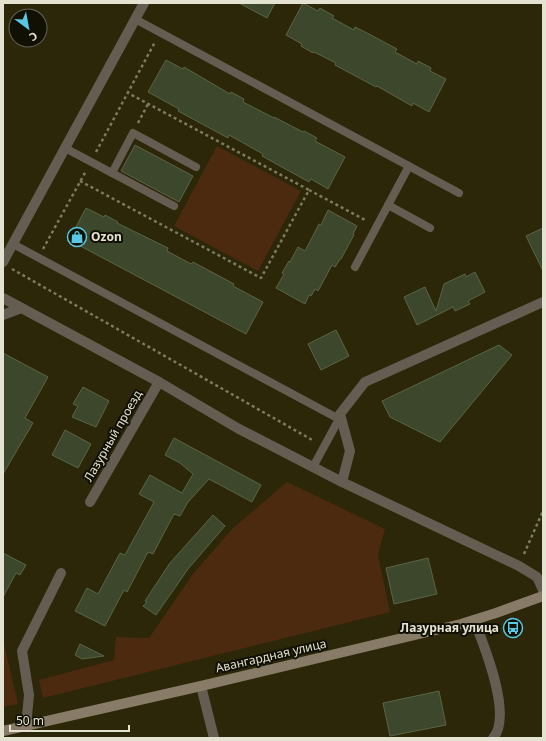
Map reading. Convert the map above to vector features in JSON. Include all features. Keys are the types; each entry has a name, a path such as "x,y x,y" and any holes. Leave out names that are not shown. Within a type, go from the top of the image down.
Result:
{"main road":[{"name":"Авангардная улица","path":"3,731 202,686 474,620 543,596"}],"street":[{"path":"6,265 13,244 144,3"},
{"path":"3,298 159,382 239,429 342,482 519,566 537,577 543,590"},
{"path":"342,482 350,451 340,414 365,382 543,302"},
{"path":"3,315 21,308"},
{"name":"Лазурный проезд","path":"90,502 159,382"},
{"path":"26,726 29,695 22,651 61,573"},
{"path":"474,620 489,660 500,710 497,733 493,738"},
{"path":"202,686 214,738"}],"lane":[{"path":"136,19 459,193"},
{"path":"112,173 133,133 196,167"},
{"path":"65,148 174,206"},
{"path":"355,267 409,166"},
{"path":"388,206 430,228"},
{"path":"13,244 339,419 313,467"}],"path":[{"path":"38,258 160,32"},
{"path":"128,93 377,226"},
{"path":"133,133 148,104"},
{"path":"80,181 261,278 309,190"},
{"path":"6,265 324,446"},
{"path":"519,566 543,511"}],"shaded area":[{"path":"217,146 301,191 258,271 174,226"},
{"path":"287,482 385,529 378,555 390,612 43,698 39,680 114,660 116,637 149,638 193,574 231,530"},
{"path":"3,639 18,704 3,707"}],"building":[{"path":"239,3 275,3 267,18"},
{"path":"303,3 318,11 320,8 334,16 332,18 354,30 355,27 369,34 397,49 395,52 417,64 418,61 431,68 430,71 446,79 429,112 413,103 412,106 377,86 376,87 335,65 336,63 314,52 313,53 301,46 302,44 286,35"},
{"path":"166,60 183,69 184,67 230,94 231,92 244,99 243,102 317,138 315,141 345,157 328,189 311,179 309,182 262,156 263,154 229,135 228,138 178,111 179,109 148,92"},
{"path":"135,145 193,176 179,202 121,171"},
{"path":"86,208 104,217 105,215 118,222 117,223 168,248 167,251 191,264 193,262 234,284 233,286 263,302 246,334 69,240"},
{"path":"328,210 357,226 353,234 354,235 341,259 335,267 332,265 318,291 315,289 311,296 309,295 305,304 276,288 284,274 282,273 298,247 305,251 319,224 321,225"},
{"path":"543,228 543,271 526,236"},
{"path":"475,272 485,292 468,301 470,304 455,311 453,307 417,325 404,297 425,287 436,311 444,284 465,274 466,277"},
{"path":"336,330 349,356 321,370 308,344"},
{"path":"499,345 512,355 440,442 390,417 382,401"},
{"path":"3,353 48,377 25,418 33,423 3,474"},
{"path":"83,387 109,401 96,427 72,417 78,406 73,404"},
{"path":"65,430 91,444 78,468 52,455"},
{"path":"174,438 261,485 252,502 209,479 188,502 180,516 174,514 153,554 148,552 127,592 124,590 105,626 75,611 87,588 98,594 120,553 125,555 154,502 139,494 150,475 182,493 193,474 180,463 165,455"},
{"path":"213,515 225,526 188,569 156,615 143,606 147,602 145,601 170,563"},
{"path":"3,553 26,565 20,575 16,573 3,597"},
{"path":"428,558 437,594 394,604 386,568"},
{"path":"80,644 104,656 82,659 75,655"},
{"path":"439,691 446,725 390,736 383,703"}],"place":[{"name":"Ozon","path":"77,237"},
{"name":"Лазурная улица","path":"513,628"}]}
